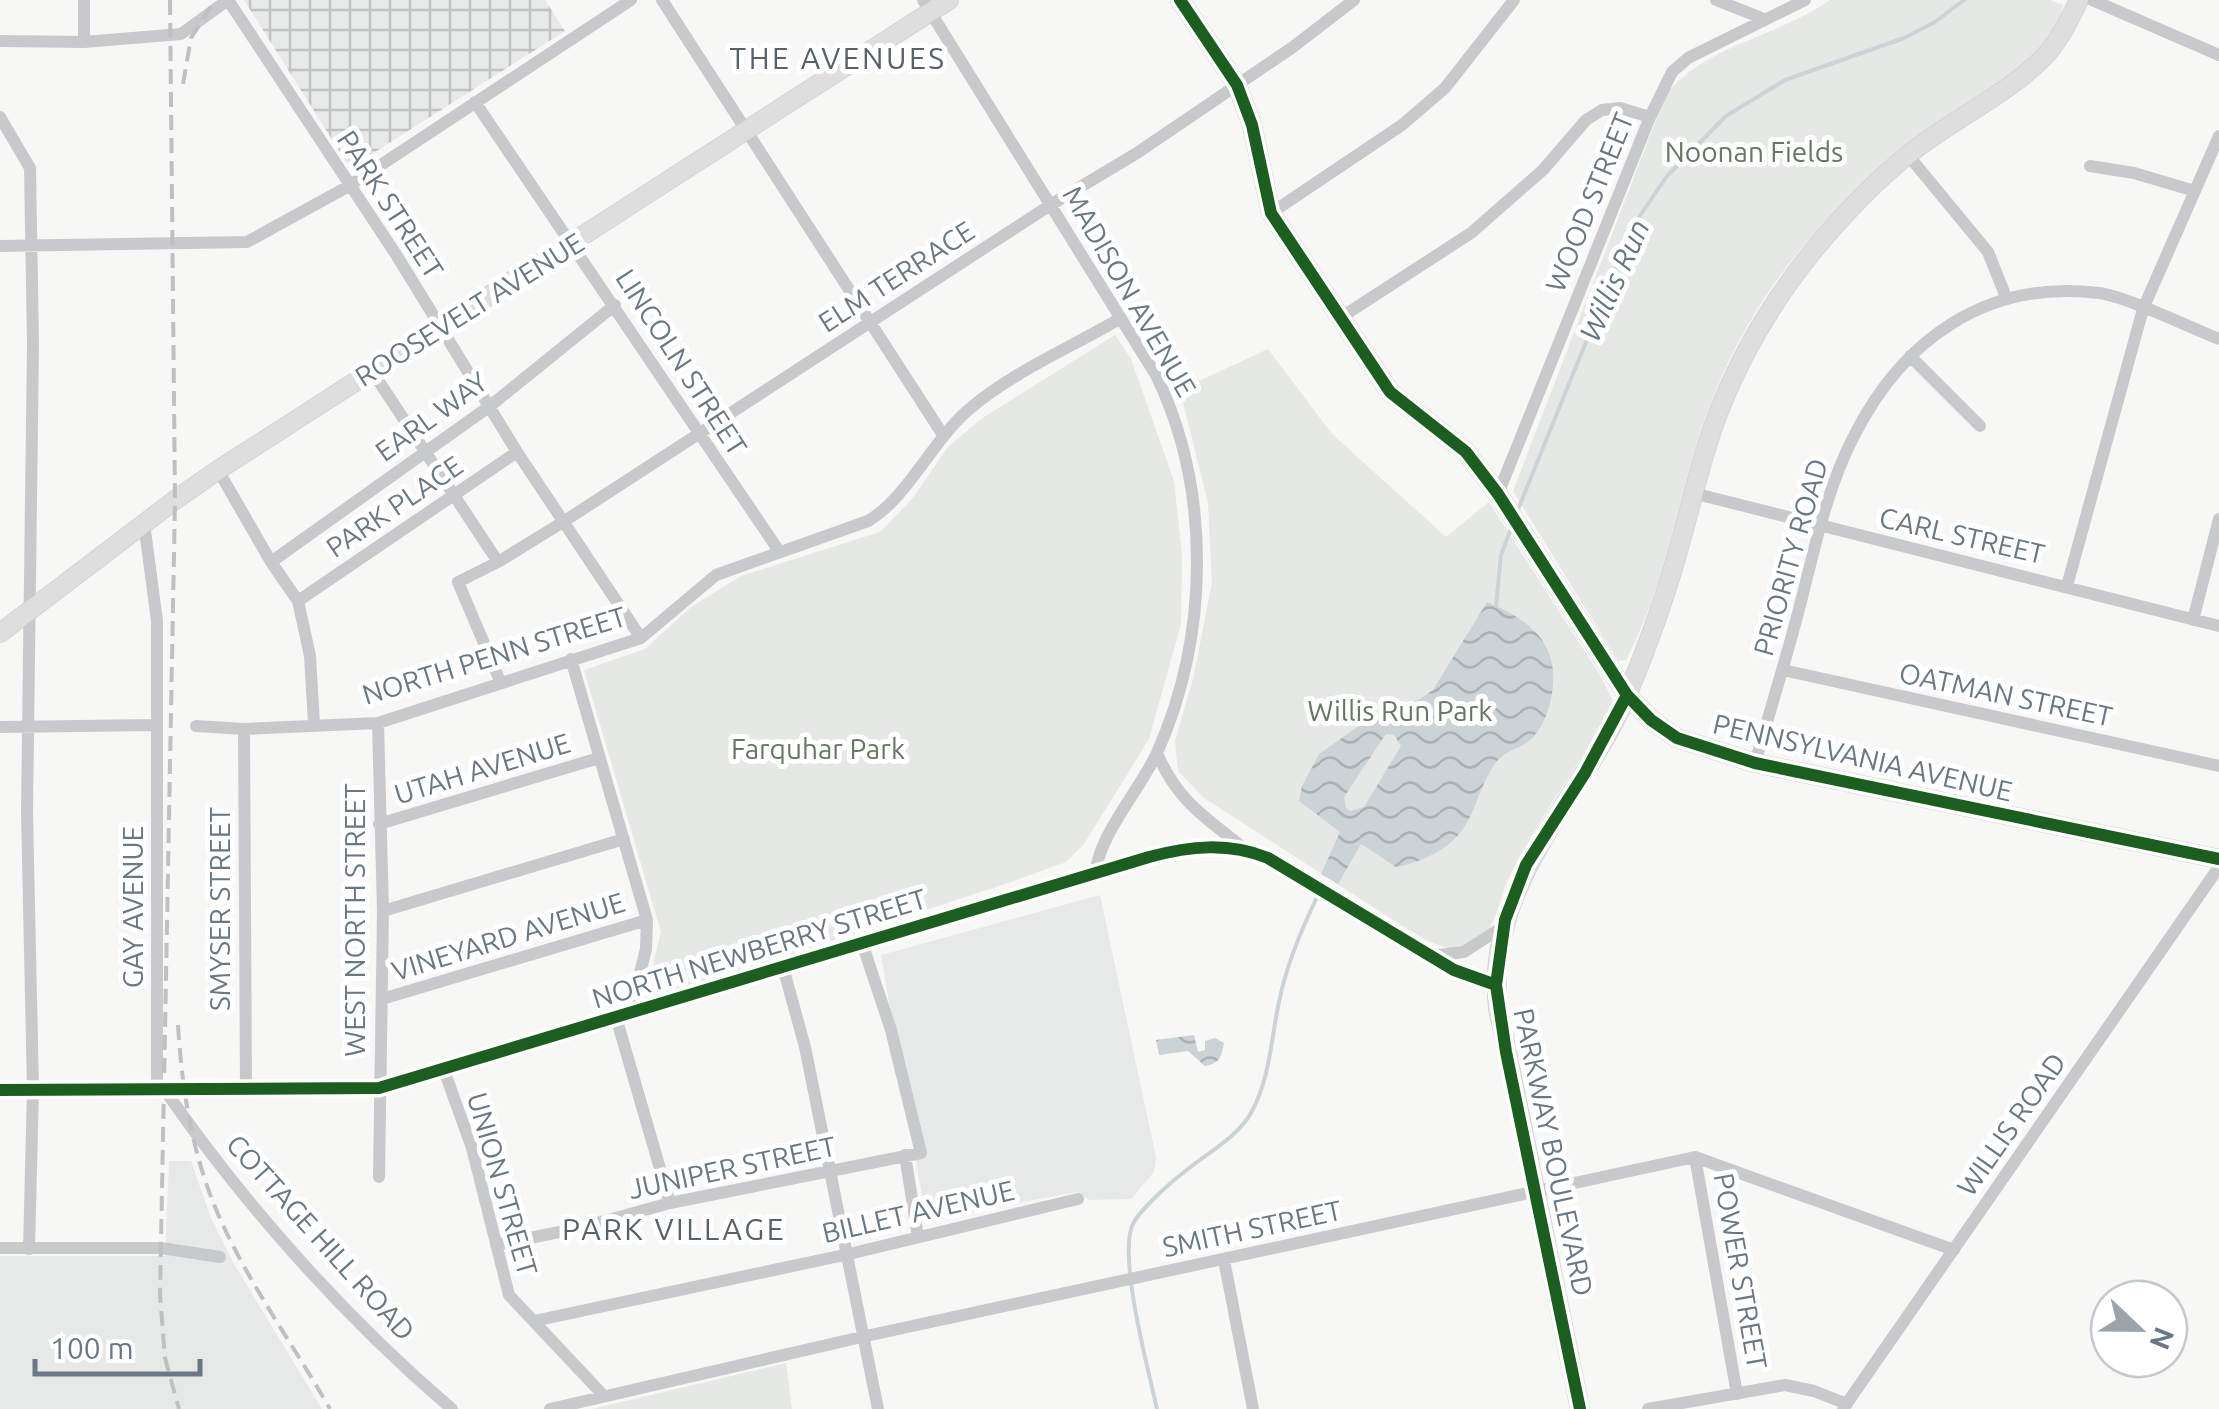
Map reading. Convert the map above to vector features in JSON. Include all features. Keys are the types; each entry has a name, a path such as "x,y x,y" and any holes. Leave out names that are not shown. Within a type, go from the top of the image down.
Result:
{"street":[{"path":"84,0 84,42"},
{"path":"0,41 84,42 181,34 228,0"},
{"name":"PARK STREET","path":"228,0 442,327 517,452 641,638"},
{"path":"0,246 248,242 350,186 631,0"},
{"path":"662,0 943,435"},
{"name":"ROOSEVELT AVENUE","path":"0,633 218,470 572,244 927,6 949,0"},
{"name":"PENNSYLVANIA AVENUE","path":"1180,0 1237,86 1252,125 1270,213 1390,392 1466,452 1524,533 1627,696 1651,720 1677,738 1755,763 2219,859"},
{"path":"1270,213 1402,125 1446,88 1514,0"},
{"path":"1716,0 1764,19"},
{"name":"WOOD STREET","path":"1502,500 1650,117 1672,72 1717,41 1805,0"},
{"name":"PARKWAY BOULEVARD","path":"1580,1409 1496,985 1504,926 1526,865 1585,773 1627,696 1670,580 1721,405 1775,304 1843,216 1908,154 2044,57 2078,0"},
{"path":"2092,0 2219,54"},
{"name":"ELM TERRACE","path":"500,681 458,582 564,522 1052,204 1138,153 1237,86 1344,3"},
{"name":"MADISON AVENUE","path":"927,6 1156,375 1174,413 1197,540 1198,593 1181,690 1157,753 1134,798 1096,855 1096,874"},
{"name":"LINCOLN STREET","path":"475,102 779,551"},
{"path":"1340,318 1471,233 1543,170 1586,120 1602,110 1620,108 1650,117"},
{"path":"0,117 30,168 27,812 33,1089 29,1249"},
{"path":"2067,586 2143,309 2219,136"},
{"path":"1908,154 1988,252 2006,298"},
{"path":"2090,166 2134,173 2195,191"},
{"name":"PRIORITY ROAD","path":"1755,763 1820,528 1852,439 1876,396 1910,356 1955,320 2006,298 2064,290 2103,293 2219,340"},
{"name":"EARL WAY","path":"271,562 490,406 615,305"},
{"name":"NORTH PENN STREET","path":"196,726 244,729 378,723 641,638 716,576 882,513 943,435 985,398 1121,318"},
{"path":"1910,356 1980,426"},
{"path":"372,370 498,562"},
{"name":"PARK PLACE","path":"298,601 517,452"},
{"path":"218,470 298,601 310,656 314,724"},
{"name":"CARL STREET","path":"1693,494 2219,626"},
{"path":"2193,620 2219,519"},
{"name":"GAY AVENUE","path":"144,523 157,621 160,1090"},
{"path":"571,659 647,920 646,950 634,997 638,1010"},
{"name":"OATMAN STREET","path":"1783,670 2219,766"},
{"name":"WEST NORTH STREET","path":"378,723 383,911 380,1177"},
{"path":"0,727 156,725"},
{"name":"SMYSER STREET","path":"244,729 246,1088"},
{"path":"1157,753 1168,780 1187,803 1246,850"},
{"name":"UTAH AVENUE","path":"379,824 599,758"},
{"path":"383,911 624,839"},
{"name":"NORTH NEWBERRY STREET","path":"0,1090 379,1088 1198,847 1246,850 1336,898 1454,970 1496,985"},
{"name":"WILLIS ROAD","path":"1844,1406 2219,867"},
{"name":"VINEYARD AVENUE","path":"382,1000 647,920"},
{"path":"1430,956 1464,952 1504,926"},
{"name":"JUNIPER STREET","path":"496,1245 584,1227 670,1203 921,1153 890,1030 862,943"},
{"path":"784,968 805,1047 878,1409"},
{"path":"616,1017 670,1203"},
{"name":"UNION STREET","path":"444,1070 472,1148 508,1295 603,1395"},
{"name":"COTTAGE HILL ROAD","path":"160,1090 320,1280 366,1330 452,1409"},
{"path":"905,1155 918,1238"},
{"path":"1696,1157 1954,1250"},
{"name":"SMITH STREET","path":"550,1409 866,1336 1696,1157"},
{"name":"POWER STREET","path":"1696,1157 1737,1394"},
{"name":"BILLET AVENUE","path":"534,1321 848,1254 1078,1199"},
{"path":"0,1248 161,1248 220,1257"},
{"path":"1224,1260 1253,1409"},
{"path":"1648,1409 1785,1386 1814,1391 1844,1406"}],"shaded area":[{"path":"244,0 545,0 565,31 350,168"},
{"path":"1100,895 1156,1157 1154,1172 1131,1199 1089,1200 1077,1192 926,1220 881,955"},
{"path":"169,1161 191,1161 211,1218 234,1264 322,1409 0,1409 0,1256 165,1256"}],"green space":[{"name":"Noonan Fields","path":"1830,0 2050,0 2063,5 2055,27 2028,62 1933,126 1874,175 1800,251 1763,300 1720,380 1650,606 1626,660 1618,661 1513,491 1666,94 1702,63"},
{"name":"Farquhar Park","path":"1115,335 1131,359 1174,481 1182,555 1181,624 1149,739 1084,844 1066,862 1008,883 650,1000 645,997 661,932 584,670 645,649 691,607 741,576 880,532 912,499 947,448 981,419"},
{"name":"Willis Run Park","path":"1268,349 1332,434 1446,537 1489,502 1614,703 1519,859 1490,927 1470,946 1447,948 1412,932 1204,798 1178,771 1175,741 1193,679 1212,583 1208,503 1180,390"},
{"path":"786,1363 792,1409 592,1409"}],"water":[{"path":"1487,602 1529,626 1551,660 1552,693 1541,726 1531,739 1497,761 1460,833 1426,858 1396,867 1361,844 1338,884 1321,874 1340,832 1299,801 1302,786 1319,754 1369,719 1433,690","holes":["1386,734 1394,735 1401,746 1364,807 1351,811 1346,808 1344,797"]},
{"path":"1194,1035 1198,1052 1205,1050 1205,1041 1215,1038 1224,1043 1217,1061 1205,1066 1188,1051 1159,1055 1156,1040"}],"waterway":[{"name":"Willis Run","path":"1517,512 1633,226 1667,176 1726,116 1785,80 1904,38 1935,22 1964,0"},
{"name":"Willis Run","path":"1496,606 1501,555 1512,526"},
{"path":"1157,1409 1131,1284 1129,1237 1143,1210 1229,1138 1251,1113 1266,1073 1286,975 1318,895"}],"railway":[{"path":"170,0 175,500 160,1295 165,1358 179,1409"},
{"path":"183,84 191,38 215,0"},
{"path":"178,1025 190,1121 201,1168 218,1214 243,1264 330,1409"}],"cycle path":[{"path":"1180,0 1237,85 1252,125 1271,213 1390,392 1466,452 1498,494 1627,695 1651,720 1677,738 1755,763 2219,859"},
{"path":"1580,1409 1506,1052 1496,985 1505,920 1526,865 1585,773 1627,695"},
{"path":"0,1090 379,1088 1149,857 1194,848 1224,848 1268,858 1454,970 1496,985"}],"district":[{"name":"THE AVENUES","path":"838,58"},
{"name":"PARK VILLAGE","path":"674,1229"}]}
